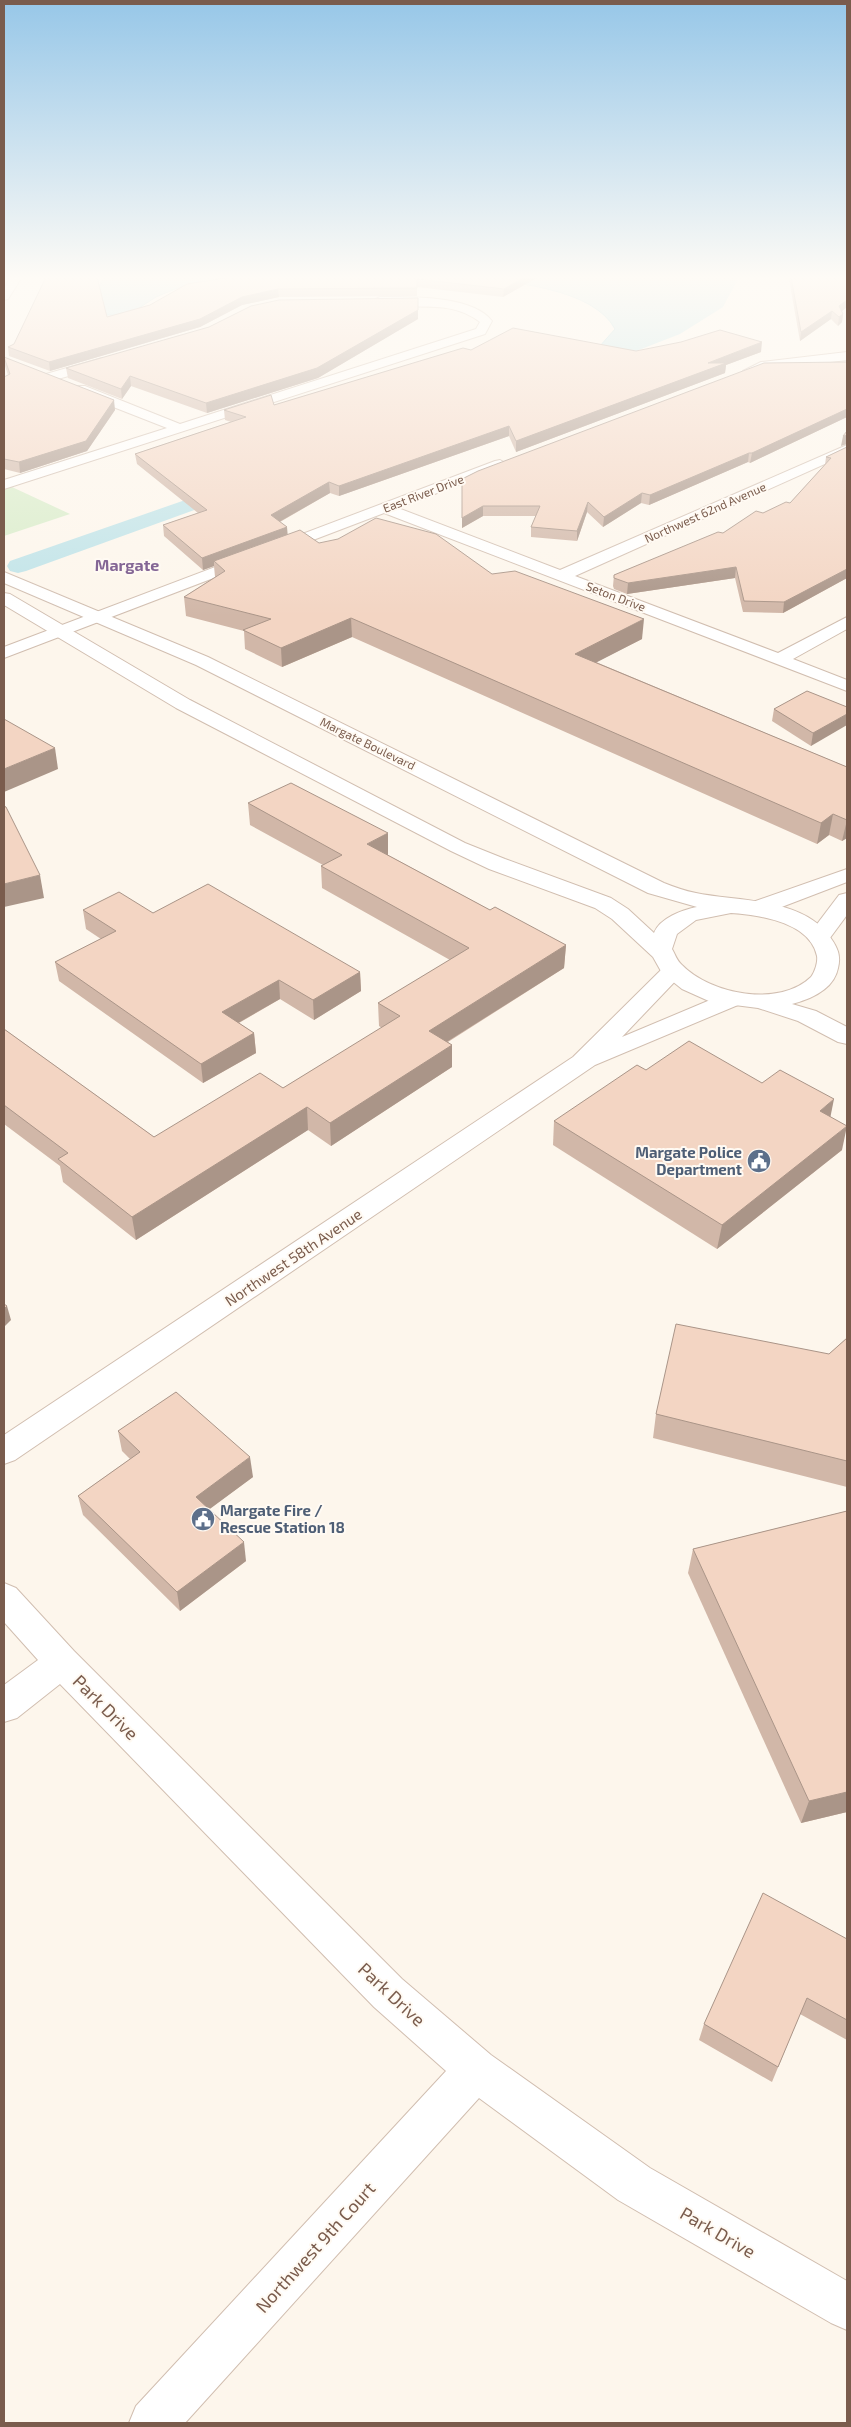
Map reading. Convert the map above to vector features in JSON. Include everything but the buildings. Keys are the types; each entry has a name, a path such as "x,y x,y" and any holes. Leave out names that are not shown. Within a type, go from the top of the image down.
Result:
{"street":[{"path":"84,390 179,428"},
{"path":"4,485 298,390"},
{"name":"Northwest 62nd Avenue","path":"563,575 847,449"},
{"name":"East River Drive","path":"4,653 513,460"},
{"name":"Seton Drive","path":"384,508 563,575 847,686"},
{"name":"Margate Boulevard","path":"4,577 223,671 656,888 690,899 732,906"},
{"path":"4,598 183,704 458,847 497,864 603,904 620,914 686,984 730,1000 762,1002 807,1016 847,1037"},
{"path":"780,659 847,622"},
{"path":"758,908 847,875"},
{"path":"762,1002 799,995 814,987 823,977 828,966 824,946 847,900"},
{"path":"666,962 663,938 672,925 687,915 708,908 732,906 758,908 782,914 803,924 847,974"},
{"name":"Northwest 58th Avenue","path":"582,1063 666,962"},
{"name":"Northwest 58th Avenue","path":"4,1450 582,1063 730,1000"},
{"name":"Park Drive","path":"4,1598 62,1662 388,1993 476,2070 634,2184 847,2307"},
{"path":"4,1706 62,1662"},
{"name":"Northwest 9th Court","path":"153,2423 476,2070"}],"green space":[{"path":"12,487 70,514 4,536 4,490"}],"waterway":[{"path":"18,566 237,488"}],"place":[{"name":"Margate Police Department","path":"759,1161"},
{"name":"Margate Fire / Rescue Station 18","path":"203,1519"}],"district":[{"name":"Margate","path":"127,564"}]}
